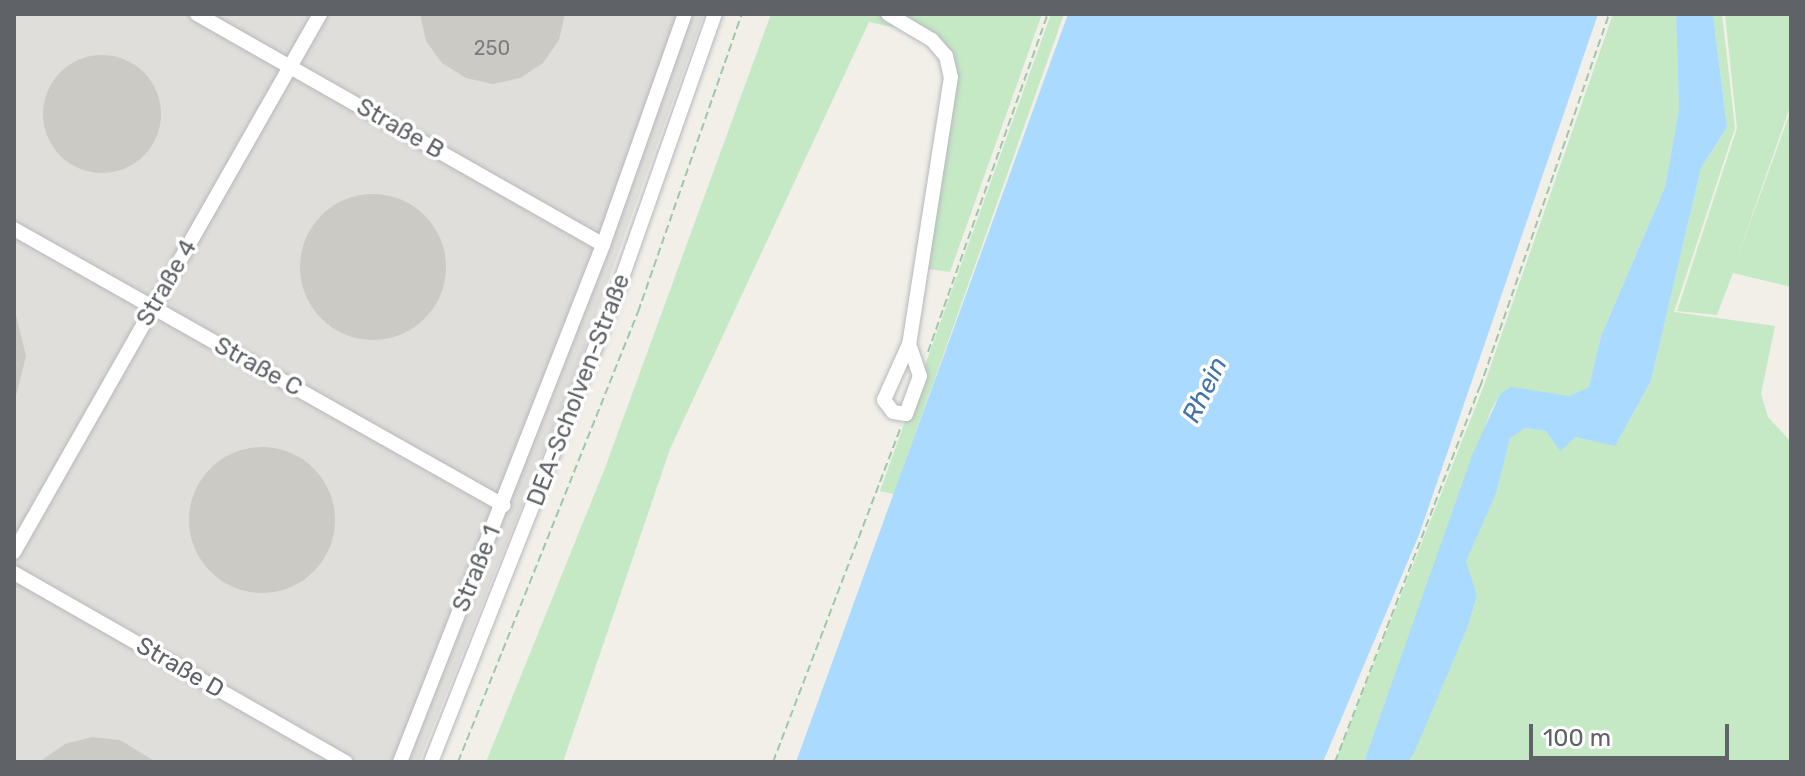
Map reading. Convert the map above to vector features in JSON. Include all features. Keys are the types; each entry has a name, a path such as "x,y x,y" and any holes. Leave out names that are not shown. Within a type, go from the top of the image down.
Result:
{"street":[{"name":"Straße B","path":"197,14 603,245"},
{"name":"Straße 4","path":"14,552 320,14"},
{"name":"Straße 1","path":"400,762 603,245 685,14"},
{"name":"DEA-Scholven-Straße","path":"431,762 612,306 715,14"},
{"path":"888,14 932,40 946,56 951,77 909,344 884,400 893,412 906,414 920,376 909,344"},
{"name":"Straße C","path":"14,229 503,505"},
{"name":"Straße D","path":"14,573 346,762"}],"path":[{"path":"458,762 638,312 742,14"},
{"path":"920,376 1048,14"},
{"path":"1335,762 1480,387 1609,14"},
{"path":"773,762 906,414"}],"shaded area":[{"path":"14,14 704,14 577,368 419,762 14,762"}],"green space":[{"path":"771,14 1042,14 950,272 928,269 956,76 937,37 869,22 670,449 563,762 486,762 605,468"},
{"path":"1051,14 1064,14 894,494 880,491"},
{"path":"1613,14 1676,14 1679,109 1665,187 1601,336 1589,387 1569,396 1500,394 1491,410 1364,762 1335,762 1483,388"},
{"path":"1713,14 1722,14 1735,128 1674,312 1775,326 1761,394 1768,417 1791,442 1791,762 1408,762 1468,626 1477,596 1465,561 1496,494 1510,437 1525,428 1546,431 1560,450 1575,437 1617,442 1651,381 1701,168 1727,127"},
{"path":"1725,14 1791,14 1791,104 1735,264 1791,110 1791,287 1733,273 1717,315 1677,311 1737,128"}],"water":[{"name":"Rhein","path":"1068,14 1598,14 1419,535 1323,762 796,762"},
{"path":"1676,14 1713,14 1727,127 1701,168 1651,381 1615,446 1576,437 1560,451 1546,431 1525,428 1510,438 1496,494 1466,561 1477,596 1468,626 1414,753 1408,762 1364,762 1473,453 1500,394 1511,387 1569,396 1589,387 1601,336 1665,187 1679,109"}],"building":[{"path":"420,14 565,14 559,40 543,63 520,78 493,84 466,78 442,63 426,41"},
{"path":"102,55 125,59 144,72 157,91 161,114 157,137 144,156 125,169 102,173 79,169 60,156 47,137 43,114 47,91 60,72 79,59"},
{"path":"373,194 401,200 424,216 440,239 446,267 440,295 424,318 401,334 373,340 345,334 322,318 306,295 300,267 306,239 322,216 345,200"},
{"path":"16,315 26,356 14,396"},
{"path":"262,447 290,453 313,469 329,492 335,520 329,548 313,571 290,587 262,593 234,587 211,571 195,548 189,520 195,492 211,469 234,453"},
{"path":"92,737 120,740 156,762 39,762 65,744"}]}
